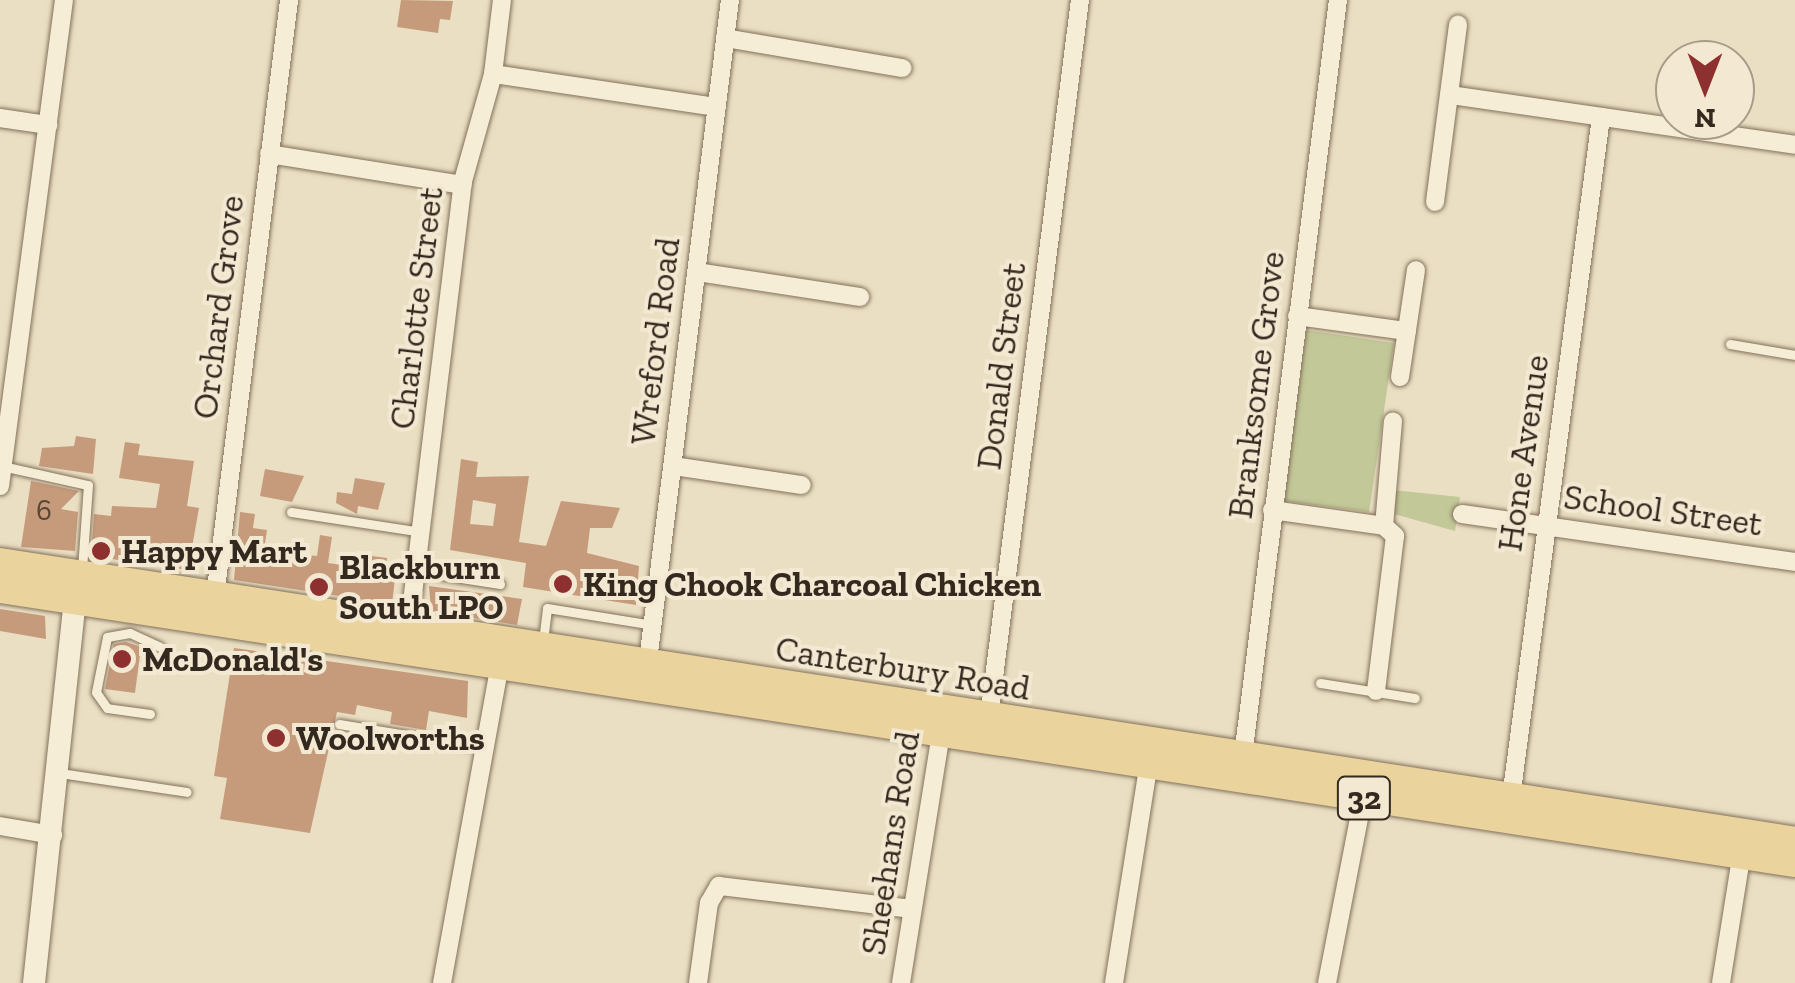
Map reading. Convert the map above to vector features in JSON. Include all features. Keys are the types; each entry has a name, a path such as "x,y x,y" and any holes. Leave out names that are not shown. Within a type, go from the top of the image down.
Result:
{"main road":[{"name":"Canterbury Road","path":"0,562 84,593"},
{"name":"Canterbury Road","path":"0,588 410,627 502,655 542,648 646,677"},
{"name":"Canterbury Road","path":"213,609 1242,769 1511,798 1743,845 1795,861"},
{"name":"Canterbury Road","path":"1242,769 1363,798 1743,845 1795,842"}],"street":[{"path":"0,486 8,359 48,126 64,0"},
{"name":"Orchard Grove","path":"213,609 289,0"},
{"name":"Charlotte Street","path":"410,627 463,185 493,74 502,0"},
{"name":"Wreford Road","path":"646,677 730,0"},
{"name":"Donald Street","path":"987,730 1080,0"},
{"name":"Branksome Grove","path":"1242,769 1338,0"},
{"path":"1435,202 1458,24"},
{"path":"725,38 902,68"},
{"path":"493,74 717,108"},
{"path":"1450,95 1795,145"},
{"name":"Hone Avenue","path":"1511,798 1602,117"},
{"path":"0,118 48,126"},
{"path":"269,154 463,185"},
{"path":"1400,377 1416,270"},
{"path":"697,272 860,296"},
{"path":"1297,316 1406,331"},
{"path":"1376,692 1397,547 1384,526 1393,420"},
{"path":"673,466 802,486"},
{"path":"1272,510 1384,526"},
{"name":"School Street","path":"1462,514 1795,562"},
{"path":"34,983 84,593"},
{"path":"442,983 502,655"},
{"name":"Sheehans Road","path":"901,983 942,723"},
{"path":"1114,983 1150,754"},
{"path":"1327,983 1363,798"},
{"path":"0,826 52,835"},
{"path":"1721,983 1743,845"},
{"path":"698,983 709,902 719,886 912,909"}],"lane":[{"path":"1730,344 1795,354"},
{"path":"1,466 88,485 78,560 84,593"},
{"path":"290,512 421,532"},
{"path":"416,571 500,584"},
{"path":"542,648 548,608 652,624"},
{"path":"150,714 107,708 96,692 108,637 130,633 160,646"},
{"path":"1320,683 1415,698"},
{"path":"339,724 486,748"},
{"path":"60,774 187,792"}],"green space":[{"path":"1306,330 1394,343 1369,512 1284,501"},
{"path":"1393,490 1460,497 1455,531 1394,514"}],"building":[{"path":"401,0 453,1 450,20 440,19 438,33 397,27"},
{"path":"76,436 96,439 93,474 39,466 42,448 74,446"},
{"path":"125,442 140,444 138,455 194,461 187,506 199,508 188,570 91,556 94,514 111,516 112,506 156,508 160,484 119,478"},
{"path":"461,459 478,462 476,477 529,476 519,542 546,546 561,501 620,508 612,528 590,528 587,553 639,566 636,605 523,587 526,563 450,550","holes":["473,500 496,504 493,526 470,524"]},
{"path":"265,469 304,476 292,502 260,496"},
{"path":"355,478 385,483 378,510 358,506 357,514 336,503 337,492 352,494"},
{"path":"31,481 79,491 61,509 78,512 75,551 21,547"},
{"path":"240,512 255,514 253,528 267,530 264,550 317,556 320,535 332,537 328,563 362,568 364,555 387,558 386,569 396,570 392,604 234,580"},
{"path":"429,586 522,599 517,625 431,611"},
{"path":"0,609 45,616 46,639 0,631"},
{"name":"McDonald's","path":"126,642 141,647 135,693 105,689 114,644"},
{"name":"Woolworths","path":"234,648 468,681 467,718 429,711 426,730 390,724 392,712 357,705 355,715 337,712 310,833 220,819 227,778 214,776"}],"place":[{"name":"Happy Mart","path":"101,551"},
{"name":"King Chook Charcoal Chicken","path":"563,584"},
{"name":"Blackburn South LPO","path":"319,587"},
{"name":"McDonald's","path":"122,659"},
{"name":"Woolworths","path":"276,738"}]}
